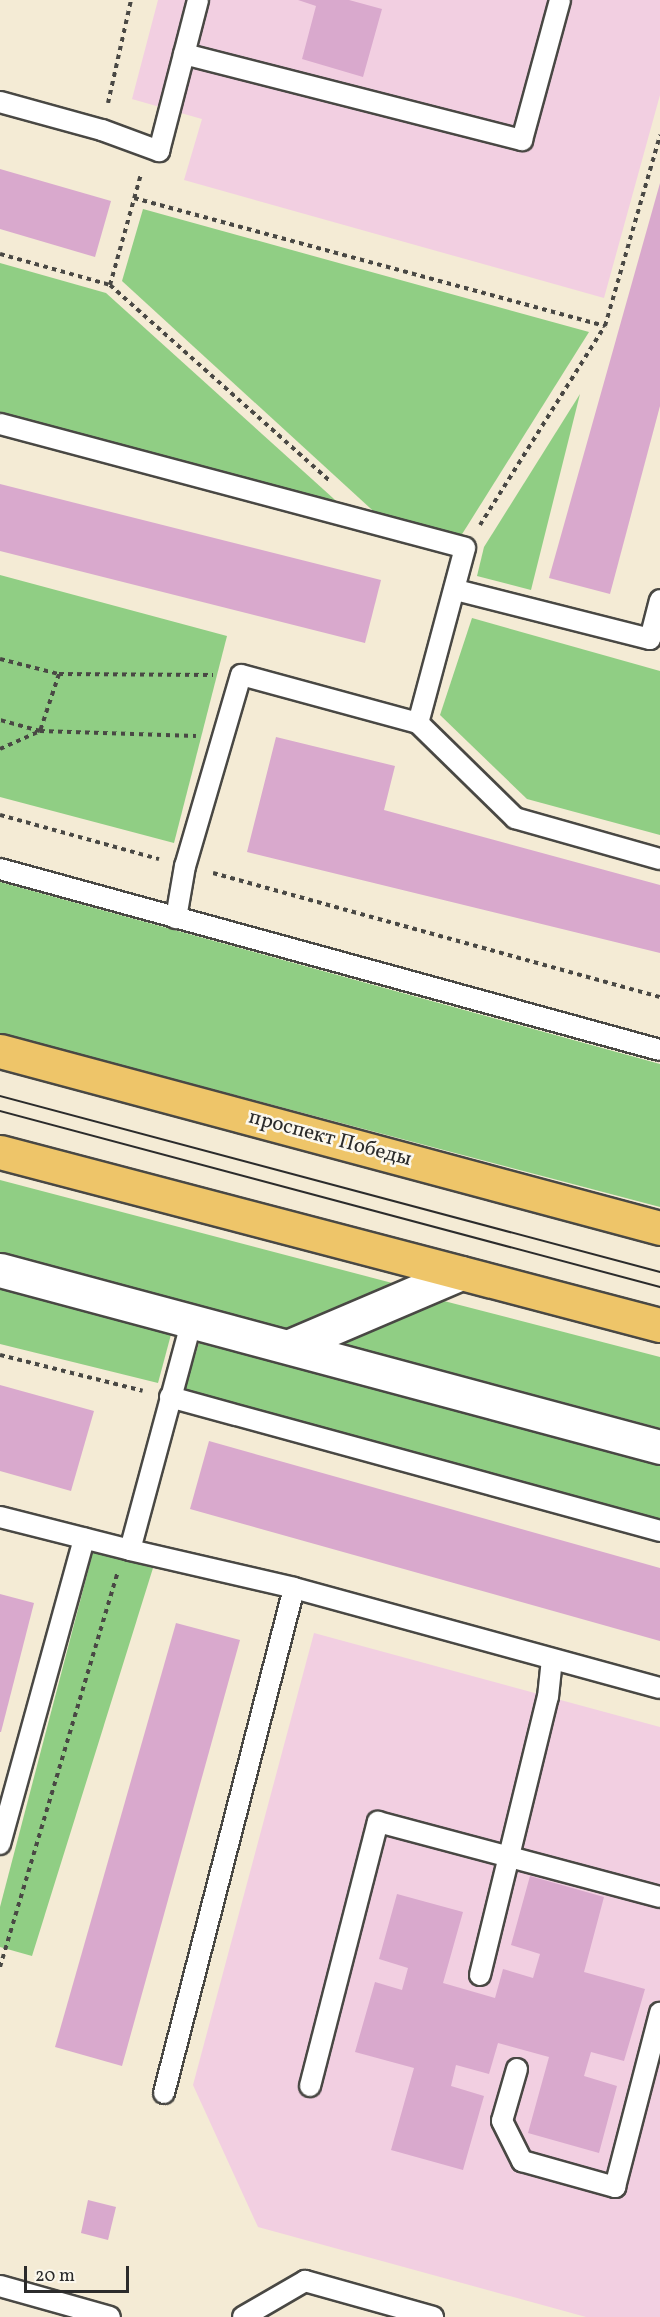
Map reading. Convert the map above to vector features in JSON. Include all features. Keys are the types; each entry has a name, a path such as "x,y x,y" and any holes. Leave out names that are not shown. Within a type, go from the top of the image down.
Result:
{"main road":[{"name":"проспект Победы","path":"0,1051 660,1228"},
{"path":"0,1152 660,1325"}],"street":[{"path":"0,1270 660,1447"},
{"path":"290,1346 461,1273"}],"lane":[{"path":"0,102 102,130 159,151 198,0"},
{"path":"184,54 522,140 560,0"},
{"path":"0,424 465,548 456,590 418,723"},
{"path":"456,590 650,639 660,600"},
{"path":"176,918 185,866 241,675 418,723 515,818 660,859"},
{"path":"0,869 660,1050"},
{"path":"127,1549 192,1320"},
{"path":"170,1397 660,1531"},
{"path":"0,1517 294,1588 660,1688"},
{"path":"0,1844 84,1538"},
{"path":"164,2093 294,1588"},
{"path":"480,1975 548,1697 552,1659"},
{"path":"310,2086 378,1822 510,1854 660,1897"},
{"path":"517,2069 502,2121 522,2161 615,2187 660,2013"},
{"path":"243,2317 305,2281 433,2317"},
{"path":"0,2286 110,2317"}],"path":[{"path":"102,130 131,0"},
{"path":"465,548 605,326 660,135"},
{"path":"110,285 149,147"},
{"path":"134,198 605,326"},
{"path":"0,254 110,285 334,484"},
{"path":"0,659 59,674 241,675"},
{"path":"0,749 40,730 59,674"},
{"path":"0,720 40,730 200,736 223,742"},
{"path":"0,815 660,997"},
{"path":"0,1355 170,1397"},
{"path":"0,1967 127,1549"}],"shaded area":[{"path":"158,0 660,0 660,95 604,298 184,180 202,119 132,99"},
{"path":"314,1633 660,1727 660,2317 586,2317 258,2227 193,2085"}],"green space":[{"path":"143,209 589,332 459,539 382,519 122,281"},
{"path":"0,263 106,293 344,508 0,416"},
{"path":"580,394 531,590 477,576 484,547"},
{"path":"0,575 227,636 174,843 0,797"},
{"path":"472,618 660,671 660,835 527,799 440,715"},
{"path":"0,882 660,1064 660,1207 0,1033"},
{"path":"0,1180 396,1284 290,1330 0,1254"},
{"path":"0,1282 173,1327 158,1383 0,1344"},
{"path":"444,1301 660,1357 660,1428 341,1343"},
{"path":"201,1336 660,1460 660,1519 185,1389"},
{"path":"93,1552 153,1568 32,1956 0,1947 0,1907"}],"building":[{"path":"298,0 349,0 382,9 363,77 302,59 316,6"},
{"path":"0,169 111,201 95,257 0,229"},
{"path":"660,183 660,406 610,594 549,578"},
{"path":"0,484 381,580 365,643 0,551"},
{"path":"276,737 395,766 384,810 660,885 660,953 247,852"},
{"path":"0,1385 94,1411 71,1491 0,1471"},
{"path":"209,1441 660,1568 660,1641 190,1509"},
{"path":"0,1594 34,1603 1,1732 0,1732"},
{"path":"176,1623 240,1640 122,2066 55,2047"},
{"path":"530,1876 604,1897 584,1972 645,1989 624,2061 591,2052 584,2076 617,2086 599,2153 528,2133 549,2057 498,2043 489,2074 456,2065 451,2086 484,2096 463,2170 391,2150 414,2068 355,2052 375,1982 402,1990 408,1968 379,1959 397,1894 463,1912 443,1983 495,1998 503,1969 533,1978 540,1954 511,1945"},
{"path":"88,2200 116,2207 108,2240 81,2233"}],"tram line":[{"path":"0,1096 660,1272"},
{"path":"0,1111 660,1287"}]}
